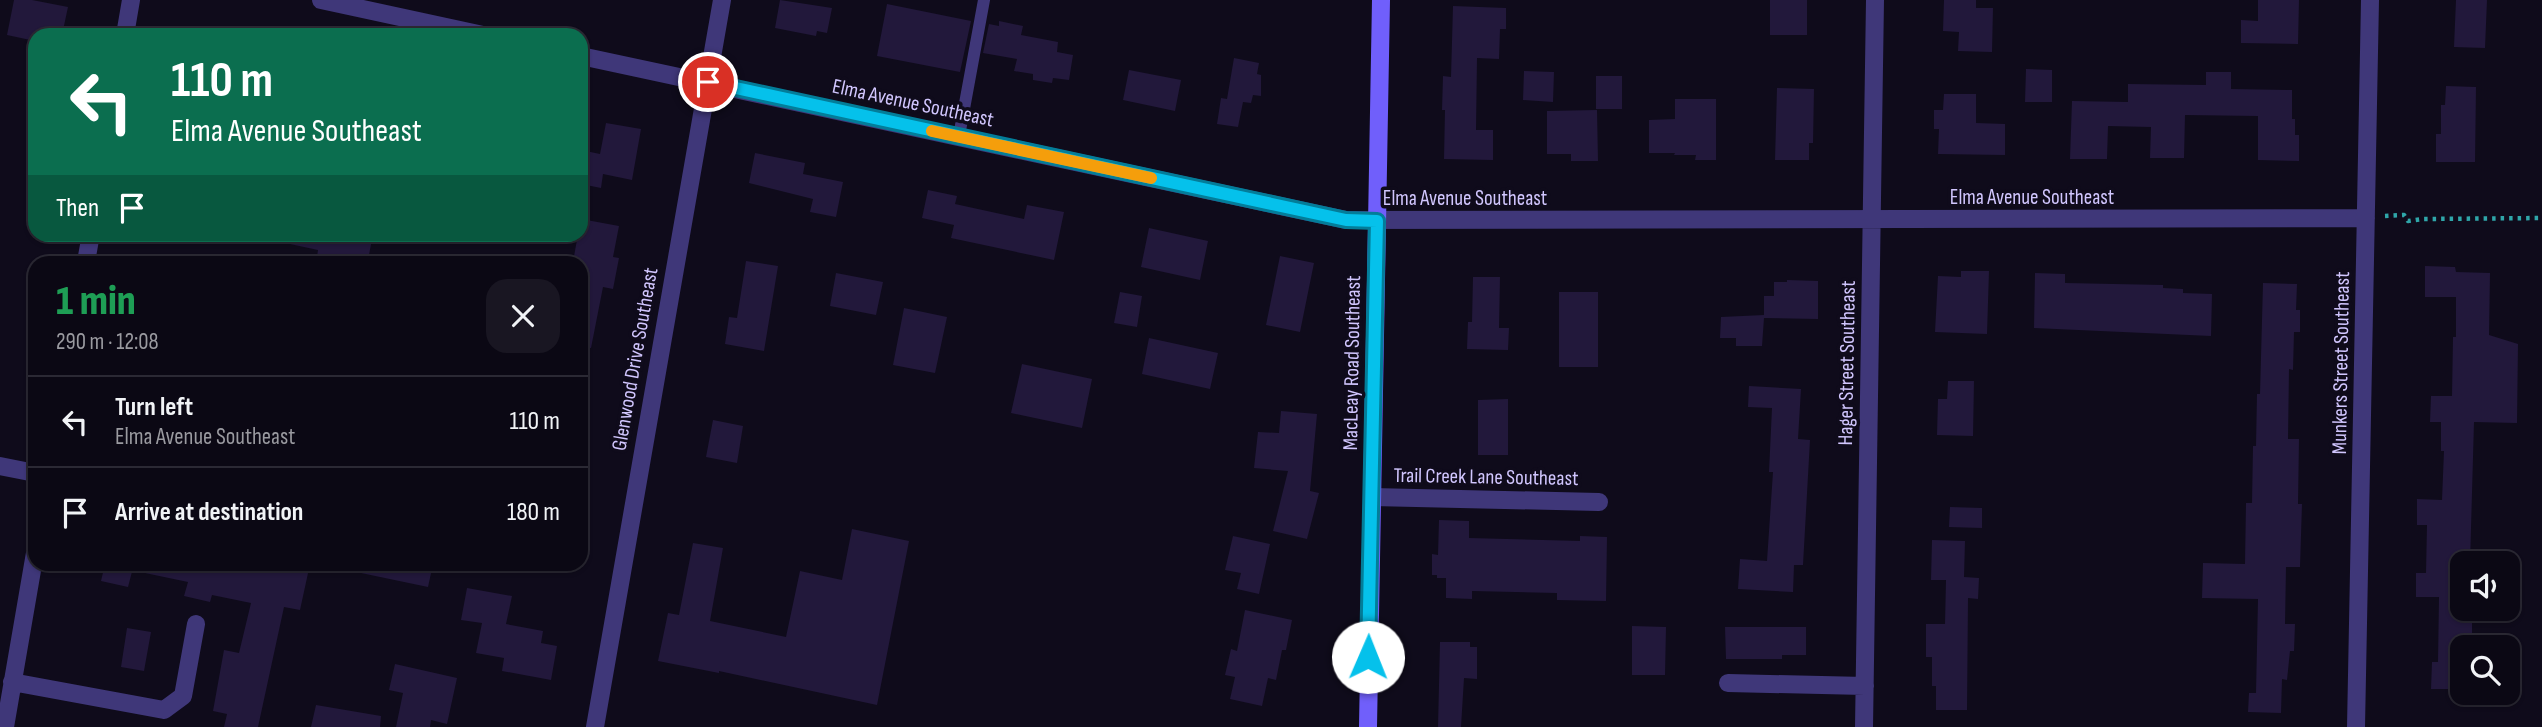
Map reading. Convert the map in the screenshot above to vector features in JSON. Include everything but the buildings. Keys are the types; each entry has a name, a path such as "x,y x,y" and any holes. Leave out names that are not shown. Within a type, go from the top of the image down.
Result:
{"street":[{"path":"126,28 131,0"},
{"path":"321,0 389,7 460,28"},
{"name":"Glenwood Drive Southeast","path":"595,727 722,0"},
{"name":"MacLeay Road Southeast","path":"1368,727 1381,0"},
{"name":"Hager Street Southeast","path":"1864,727 1874,0"},
{"name":"Munkers Street Southeast","path":"2356,727 2370,0"},
{"name":"Elma Avenue Southeast","path":"588,56 1346,220 2367,218"},
{"path":"0,466 28,472"},
{"name":"Trail Creek Lane Southeast","path":"1372,497 1599,502"},
{"path":"4,716 32,571"},
{"path":"12,682 164,710 183,696 196,624"},
{"path":"1728,683 1865,686"}],"lane":[{"path":"959,136 985,0"}],"path":[{"path":"2367,218 2404,215 2408,221 2542,218"}],"slow traffic":[{"path":"932,131 1151,178"}],"route":[{"path":"708,82 1346,220 1377,221 1368,657"}]}
